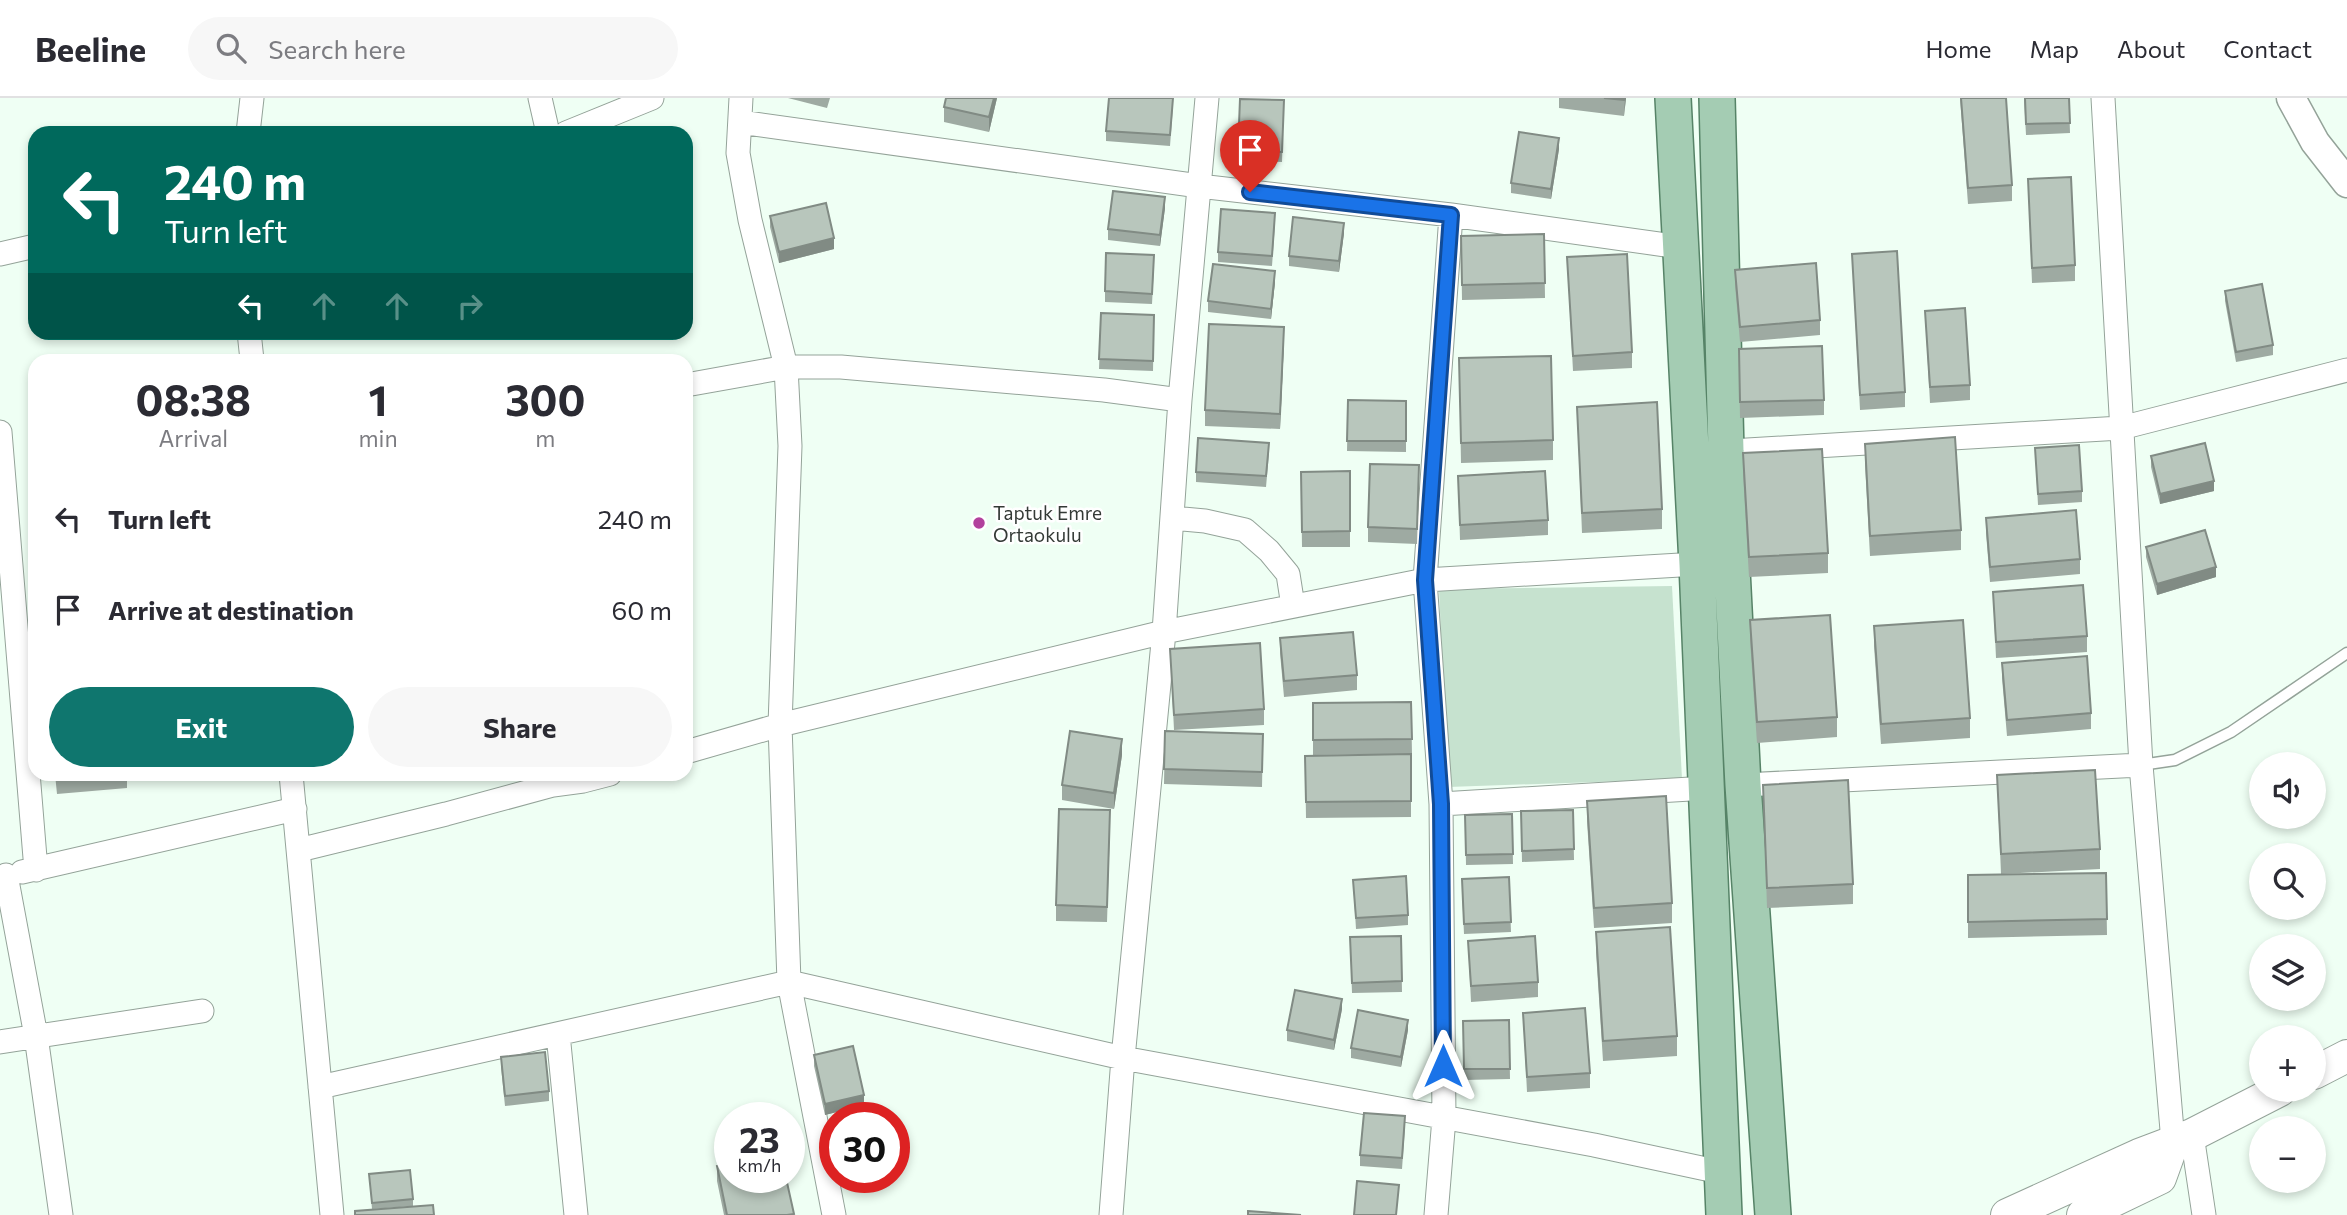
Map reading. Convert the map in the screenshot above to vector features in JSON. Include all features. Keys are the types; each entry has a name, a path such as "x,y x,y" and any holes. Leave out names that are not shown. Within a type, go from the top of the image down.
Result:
{"main road":[{"path":"1673,98 1697,564 1720,1172 1724,1215"},
{"path":"1717,98 1726,451 1743,786 1773,1215"},
{"path":"2326,1067 2347,1056"},
{"path":"2007,1215 2139,1155 2183,1139 2256,1102"},
{"path":"2084,1215 2160,1178 2183,1139"}],"street":[{"path":"249,126 252,98"},
{"path":"540,98 548,126"},
{"path":"583,126 652,98"},
{"path":"741,98 738,153 750,220 786,367 790,446 780,725 789,982 834,1215"},
{"path":"1111,1215 1123,1058 1164,632 1180,400 1207,98"},
{"path":"2103,98 2141,765 2183,1139 2204,1215"},
{"path":"2291,98 2315,142 2347,183"},
{"path":"740,122 1199,186 1451,215 1680,247"},
{"path":"1436,1215 1444,1118 1441,804 1425,580 1451,215"},
{"path":"0,254 28,248"},
{"path":"693,384 786,367 868,370 1104,390 1180,400"},
{"path":"1691,453 2121,428 2347,370"},
{"path":"0,432 25,637 28,701"},
{"path":"1172,518 1205,521 1245,530 1269,551 1288,574 1293,606"},
{"path":"693,750 780,725 1164,632 1425,580 1697,564"},
{"path":"1743,786 2141,765"},
{"path":"32,781 36,870"},
{"path":"293,781 332,1215"},
{"path":"299,850 446,814 546,781"},
{"path":"1441,804 1707,788"},
{"path":"61,1215 36,1036 3,876 295,809"},
{"path":"320,1087 789,982 1123,1058 1594,1145 1720,1172"},
{"path":"0,1042 202,1011"},
{"path":"558,1034 576,1215"}],"lane":[{"path":"2141,765 2175,760 2231,732 2347,653"}],"green space":[{"path":"1672,586 1682,779 1448,787 1439,589"}],"building":[{"path":"946,98 994,98 989,117 944,107"},
{"path":"1109,98 1173,98 1170,135 1106,131"},
{"path":"1961,98 2006,98 2012,185 1968,188"},
{"path":"2025,98 2069,98 2070,123 2026,124"},
{"path":"1240,99 1284,100 1282,152 1238,150"},
{"path":"1519,132 1559,138 1551,189 1511,183"},
{"path":"2071,177 2075,265 2032,268 2028,179"},
{"path":"1113,191 1165,197 1160,235 1108,229"},
{"path":"826,203 834,238 779,252 770,216"},
{"path":"1221,209 1275,213 1272,256 1218,252"},
{"path":"1293,217 1344,223 1339,261 1289,256"},
{"path":"1544,234 1545,283 1462,285 1461,236"},
{"path":"1897,251 1905,392 1860,395 1852,254"},
{"path":"1106,253 1154,255 1152,294 1105,291"},
{"path":"1627,254 1632,352 1573,356 1567,257"},
{"path":"1816,263 1820,320 1740,327 1735,270"},
{"path":"1213,264 1275,271 1271,309 1208,301"},
{"path":"2262,284 2273,345 2236,352 2225,291"},
{"path":"1965,308 1970,385 1930,387 1925,311"},
{"path":"1101,313 1154,315 1153,361 1099,359"},
{"path":"1209,324 1284,327 1280,414 1205,410"},
{"path":"1822,346 1824,400 1740,402 1739,349"},
{"path":"1551,356 1553,440 1461,443 1459,358"},
{"path":"1348,400 1406,401 1406,441 1347,441"},
{"path":"1657,402 1662,509 1582,513 1577,407"},
{"path":"1955,437 1961,530 1870,536 1865,444"},
{"path":"1198,438 1269,443 1266,476 1196,472"},
{"path":"2205,443 2214,481 2160,494 2151,456"},
{"path":"2079,445 2082,491 2038,494 2035,448"},
{"path":"1822,449 1828,553 1749,557 1743,453"},
{"path":"1370,464 1419,465 1417,529 1368,527"},
{"path":"1350,471 1350,531 1302,532 1301,472"},
{"path":"1545,471 1548,520 1460,525 1458,476"},
{"path":"2076,510 2080,559 1990,567 1986,518"},
{"path":"2205,530 2216,567 2157,584 2146,547"},
{"path":"2083,585 2087,636 1996,642 1993,592"},
{"path":"1830,615 1837,717 1757,722 1750,620"},
{"path":"1963,620 1970,718 1881,724 1874,626"},
{"path":"1353,632 1357,675 1284,681 1280,638"},
{"path":"1260,643 1264,709 1174,715 1170,649"},
{"path":"2087,656 2091,713 2007,720 2002,663"},
{"path":"1411,702 1412,739 1313,740 1313,703"},
{"path":"1070,731 1122,739 1114,793 1062,785"},
{"path":"1165,731 1263,734 1262,772 1164,769"},
{"path":"1411,754 1411,801 1306,802 1305,756"},
{"path":"2095,770 2100,849 2001,854 1997,775"},
{"path":"1848,780 1853,884 1767,888 1763,785"},
{"path":"1666,796 1672,903 1594,908 1587,801"},
{"path":"1059,809 1110,810 1107,907 1056,905"},
{"path":"1573,810 1574,849 1522,851 1521,811"},
{"path":"1512,814 1513,854 1466,855 1465,815"},
{"path":"2106,873 2107,919 1968,922 1968,875"},
{"path":"1406,876 1408,915 1356,918 1353,880"},
{"path":"1509,877 1511,922 1464,924 1462,879"},
{"path":"1670,927 1677,1036 1603,1041 1596,932"},
{"path":"1401,936 1402,981 1352,983 1350,937"},
{"path":"1535,936 1538,982 1471,986 1468,941"},
{"path":"1295,990 1342,999 1334,1040 1287,1030"},
{"path":"1585,1008 1590,1073 1527,1077 1523,1013"},
{"path":"1358,1010 1408,1020 1401,1057 1351,1048"},
{"path":"1509,1020 1510,1069 1464,1069 1463,1021"},
{"path":"853,1046 864,1095 825,1102 814,1055"},
{"path":"545,1052 549,1091 505,1096 501,1057"},
{"path":"1364,1113 1405,1116 1402,1158 1360,1155"},
{"path":"410,1170 413,1199 372,1203 369,1174"},
{"path":"1357,1181 1399,1185 1396,1215 1354,1215"},
{"path":"723,1193 789,1193 794,1214 787,1215 727,1215"},
{"path":"433,1205 434,1215 355,1215 355,1211"},
{"path":"1248,1211 1301,1215 1248,1215"}],"place":[{"name":"Taptuk Emre Ortaokulu","path":"979,523"}],"route":[{"path":"1250,192 1451,215 1425,580 1441,804 1443,1066"}]}
